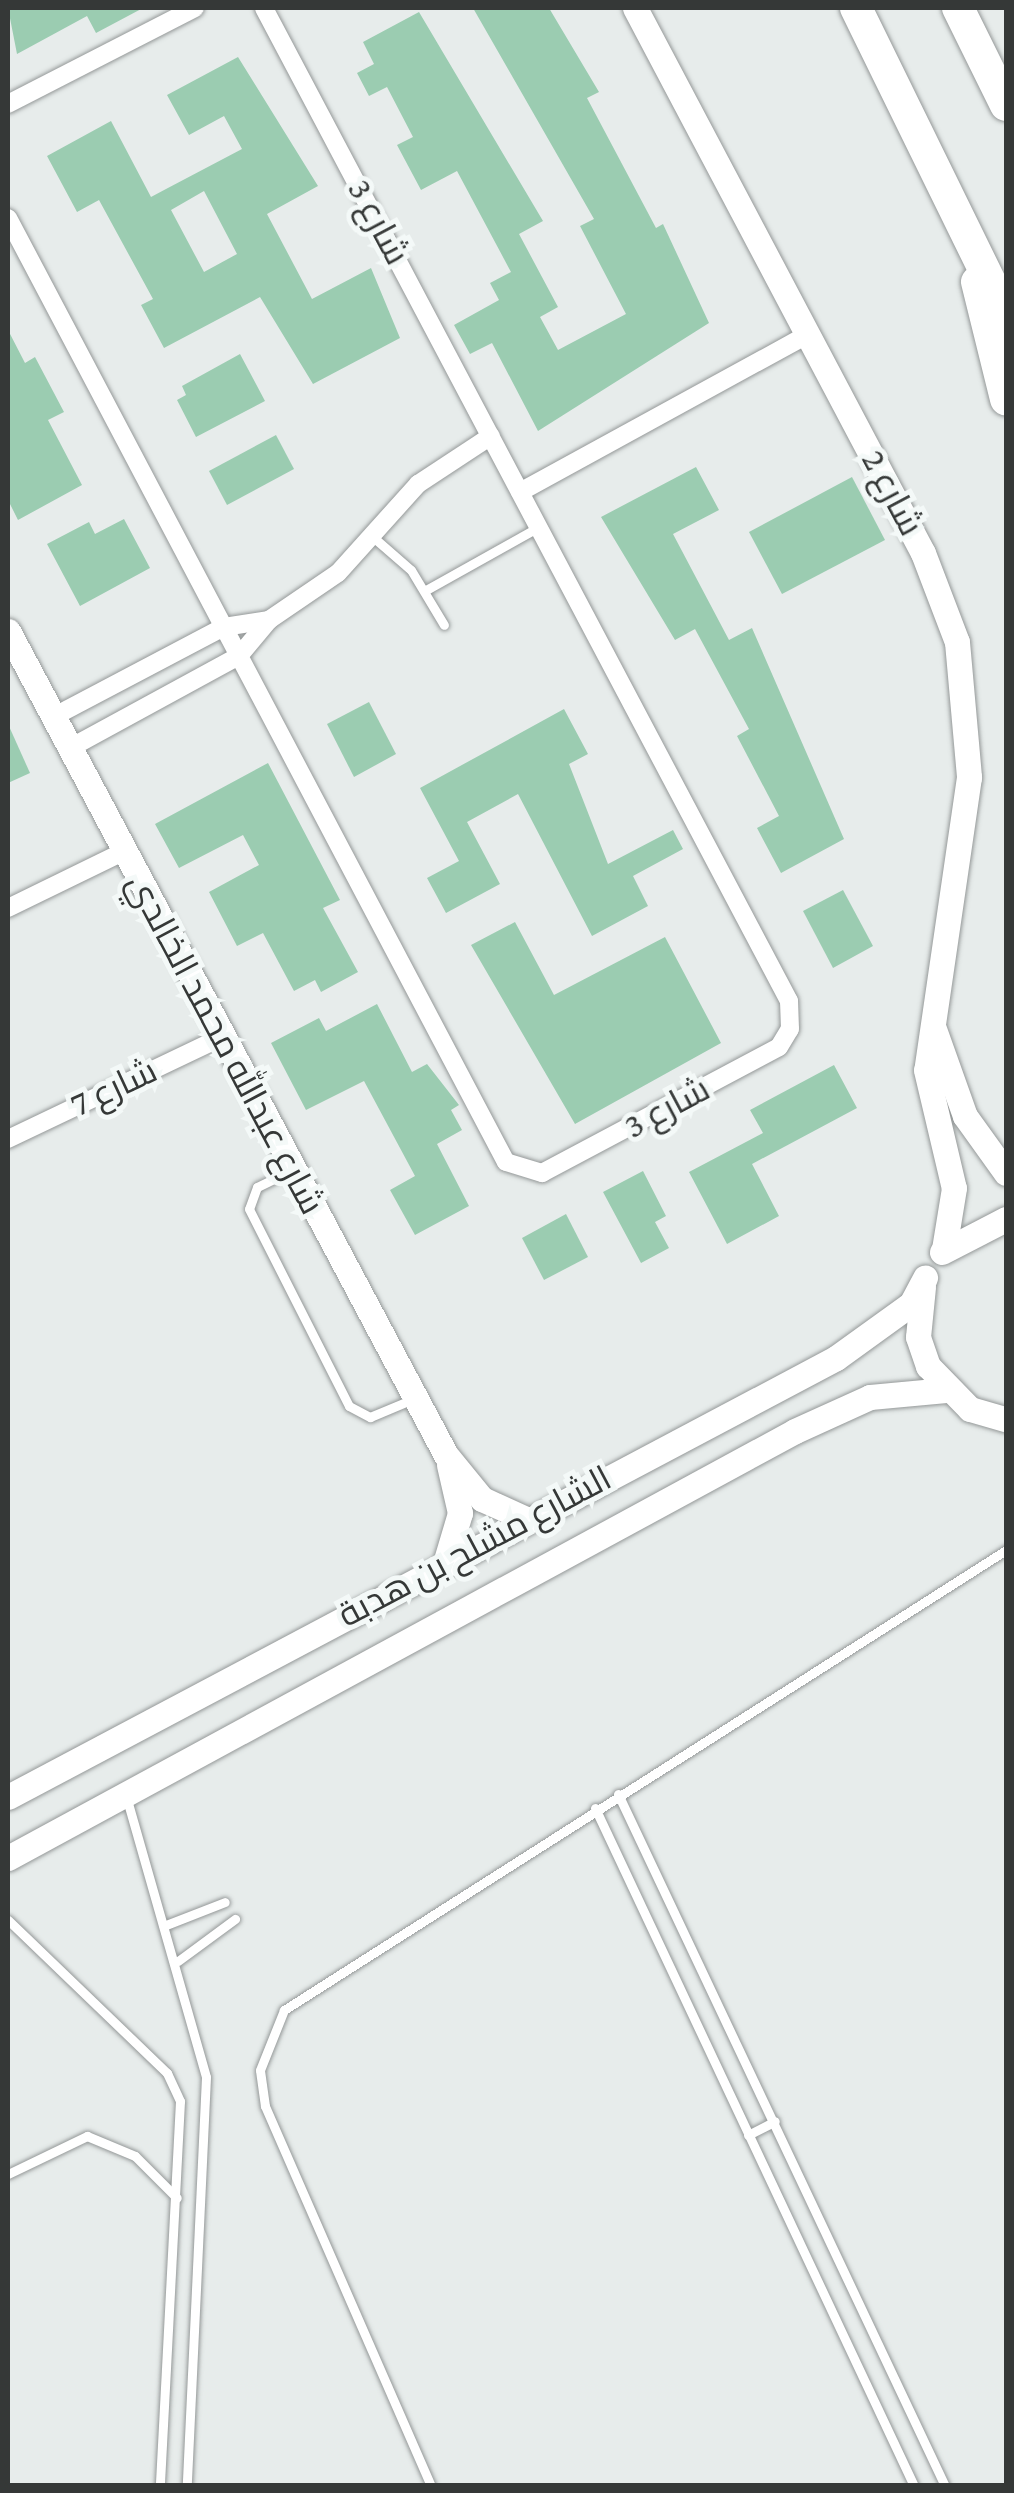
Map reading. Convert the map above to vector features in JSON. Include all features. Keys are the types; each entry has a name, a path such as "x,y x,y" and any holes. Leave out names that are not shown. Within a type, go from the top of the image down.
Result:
{"highway":[{"path":"856,8 1006,314"},
{"path":"958,8 1006,105"},
{"path":"968,238 1006,400"}],"street":[{"path":"8,104 195,8"},
{"name":"شارع 3","path":"8,218 506,1162 542,1173 770,1054 792,1020 539,527 264,8"},
{"name":"شارع 2","path":"635,8 944,599 966,687 969,777 932,1024 928,1092 954,1188 944,1249"},
{"path":"520,492 808,334"},
{"path":"70,748 239,656 269,620 373,537 418,484 491,436"},
{"path":"54,717 224,627 269,620"},
{"name":"شارع عبدالله محمد الخالدي","path":"8,631 220,1038 446,1455 482,1499 526,1519"},
{"path":"8,908 123,852"},
{"name":"شارع 2","path":"932,1024 965,1116 1006,1173"},
{"name":"شارع 7","path":"8,1139 220,1038"},
{"path":"944,1249 1006,1218"},
{"name":"الشارع مشلح بن هدبة","path":"8,1797 446,1560 836,1358 910,1304 944,1249"},
{"path":"925,1278 918,1338 946,1390 1006,1419"},
{"name":"الشارع مشلح بن هدبة","path":"8,1858 795,1431 870,1396 946,1390"},
{"name":"شارع عبدالله محمد الخالدي","path":"446,1455 460,1513 446,1560"}],"lane":[{"path":"426,590 539,527"},
{"path":"373,537 426,590 444,625"},
{"path":"292,1170 258,1187 249,1209 348,1406 370,1417 415,1398"},
{"path":"431,2486 277,2144 260,2070 268,2036 308,1988 1005,1555"},
{"path":"618,1794 945,2486"},
{"path":"126,1795 178,1962 206,2077 186,2486"},
{"path":"595,1808 914,2486"},
{"path":"166,1924 224,1902"},
{"path":"178,1962 235,1919"},
{"path":"8,1920 167,2073 180,2100 160,2486"},
{"path":"748,2135 775,2121"},
{"path":"8,2174 86,2136 135,2156 177,2198"}],"building":[{"path":"8,8 143,8 96,33 87,16 17,54"},
{"path":"473,8 549,8 599,92 587,98 656,228 663,224 709,323 538,431 492,343 470,354 454,325 499,300 490,283 511,272 457,171 421,190 397,145 413,137 387,87 369,96 357,73 374,64 363,42 419,12 543,221 519,234 558,307 540,317 558,350 626,314 580,226 594,219"},
{"path":"238,57 318,186 267,214 312,299 371,268 400,338 313,384 260,297 164,348 141,305 153,299 99,200 77,212 47,156 111,121 151,197 242,149 224,116 189,135 167,95","holes":["204,191 237,254 204,272 171,210"]},
{"path":"8,330 25,363 35,357 64,412 48,420 82,485 18,520 8,500"},
{"path":"240,354 265,401 196,437 177,400 186,395 182,386"},
{"path":"276,435 294,469 227,505 209,471"},
{"path":"696,467 719,510 673,534 729,640 752,628 844,839 781,873 757,828 779,816 737,736 749,729 695,629 675,640 601,517"},
{"path":"852,477 885,540 782,594 749,532"},
{"path":"124,519 150,568 80,606 47,544 89,522 95,534"},
{"path":"369,702 396,754 354,777 327,724"},
{"path":"564,709 588,754 569,764 608,864 673,830 683,849 633,876 648,906 592,936 518,794 467,822 500,884 446,913 427,878 459,861 420,788"},
{"path":"8,724 30,773 8,783"},
{"path":"268,763 340,900 323,908 358,972 321,992 315,980 294,991 263,933 237,946 209,892 259,865 243,835 179,868 155,824"},
{"path":"843,890 873,946 833,968 803,911"},
{"path":"515,922 554,995 665,937 721,1043 575,1124 471,945"},
{"path":"377,1004 412,1072 427,1064 459,1105 451,1110 462,1130 437,1144 469,1206 415,1235 390,1190 415,1176 364,1081 306,1110 271,1043 319,1018 326,1031"},
{"path":"834,1065 857,1108 752,1164 779,1216 727,1244 689,1172 763,1133 750,1110"},
{"path":"643,1171 666,1216 655,1222 669,1248 641,1263 603,1192"},
{"path":"566,1214 588,1257 544,1280 522,1238"}]}
